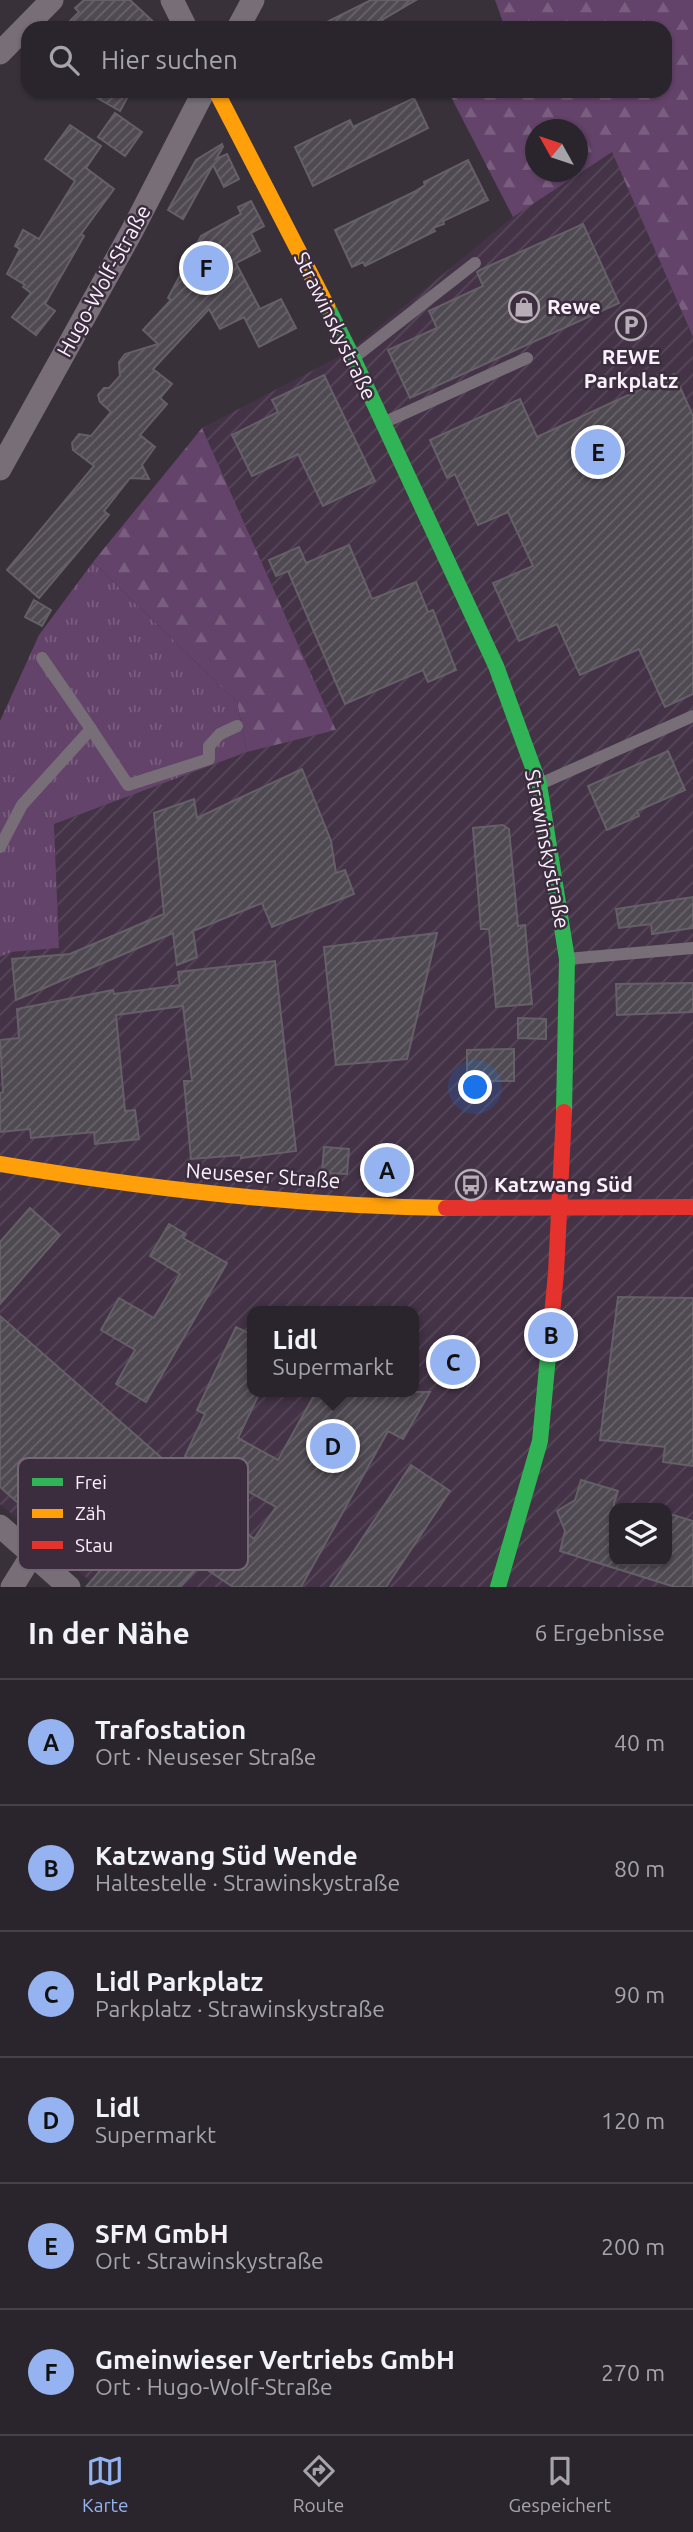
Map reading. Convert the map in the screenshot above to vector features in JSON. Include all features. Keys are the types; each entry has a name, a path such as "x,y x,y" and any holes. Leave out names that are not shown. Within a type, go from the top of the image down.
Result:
{"street":[{"path":"32,21 52,0"},
{"path":"172,0 182,21"},
{"path":"241,21 253,0"},
{"path":"0,54 21,32"},
{"name":"Hugo-Wolf-Straße","path":"0,469 132,231 200,98"},
{"name":"Strawinskystraße","path":"220,98 353,359 496,666 539,784 567,959 563,1142 552,1323 540,1441 498,1587"},
{"name":"Neuseser Straße","path":"0,1164 130,1185 240,1196 390,1206 559,1210 693,1207"},
{"path":"0,1526 18,1542"},
{"path":"12,1587 23,1570"},
{"path":"49,1570 69,1587"}],"lane":[{"path":"353,359 475,263"},
{"path":"383,424 527,359"},
{"path":"42,657 128,785 209,759 209,746 220,734 237,726"},
{"path":"539,784 693,716"},
{"path":"0,847 22,805 91,729"},
{"path":"567,959 693,948"}],"shaded area":[{"path":"612,151 693,337 693,1587 97,1587 77,1570 248,1570 248,1458 18,1458 18,1519 0,1504 0,957 11,952 59,948 54,824 247,752 336,730 202,428 348,352 513,217 566,182 588,182 588,167"}],"green space":[{"path":"495,0 693,0 693,337 612,152 588,168 588,119 525,119 525,182 566,182 513,217 452,98 672,98 672,21 502,21"},
{"path":"202,428 336,730 247,752 237,702 93,562"},
{"path":"93,562 237,702 247,752 54,824 59,948 11,952 0,957 0,721 39,635"}],"building":[{"path":"84,0 130,0 152,21 70,21 79,12 75,8"},
{"path":"371,0 416,0 382,21 329,21"},
{"path":"97,98 127,98 120,111"},
{"path":"414,98 428,128 313,186 295,147 350,120 353,127"},
{"path":"115,113 142,132 125,156 98,137"},
{"path":"70,125 101,146 86,168 114,189 81,234 84,236 45,304 55,311 36,335 12,317 31,293 23,287 25,285 7,274 20,249 15,246 23,230 39,239 75,181 45,159"},
{"path":"222,144 216,159 227,154 239,179 224,187 213,165 183,219 168,210 196,160"},
{"path":"468,160 488,200 443,221 444,224 433,228 435,231 365,266 363,262 352,267 335,230 414,192 425,185 424,182"},
{"path":"251,201 264,226 251,233 260,251 236,263 260,309 281,299 296,328 259,347 244,317 220,329 209,309 153,369 172,384 160,398 167,404 140,435 155,447 142,465 149,479 130,478 104,511 109,515 39,598 7,570 94,466 73,450 72,443 79,434 91,436 111,412 100,402 98,395 120,376 119,362 125,354 158,344 143,330 171,300 168,298 201,236 241,214 238,207"},
{"name":"Rewe","path":"583,224 619,303 410,398 388,350 437,328 429,311 483,286 477,272 480,270"},
{"path":"674,374 693,416 693,694 665,707 639,649 580,675 557,624 519,641 493,583 533,566 508,512 478,525 455,474 447,478 430,440 520,399 537,437"},
{"path":"324,375 375,481 323,506 298,454 252,476 232,435 278,412 272,400"},
{"path":"349,545 372,599 416,582 428,612 433,610 456,670 428,682 423,670 345,704 288,571 276,576 269,560 299,547 306,563"},
{"path":"34,600 51,610 42,626 25,617"},
{"path":"668,751 685,790 637,811 639,816 607,830 588,786"},
{"path":"302,769 331,841 336,873 345,870 354,894 272,927 262,903 193,931 197,957 177,965 173,933 16,1000 12,959 70,954 164,914 154,813 194,799 197,818"},
{"path":"503,825 509,829 518,926 525,925 532,1004 496,1007 489,929 481,929 473,828"},
{"path":"693,897 693,928 652,934 651,924 619,928 616,909"},
{"path":"437,933 407,1059 336,1065 324,947"},
{"path":"275,961 296,1151 241,1158 241,1155 191,1159 184,1081 192,1081 183,1006 116,1015 125,1111 135,1110 139,1139 95,1144 94,1132 31,1138 30,1129 0,1132 0,1093 3,1092 0,1040 19,1038 17,1009 113,990 114,994 180,985 178,972"},
{"path":"693,983 693,1012 617,1015 616,984"},
{"path":"518,1018 546,1019 546,1039 518,1038"},
{"path":"514,1049 514,1081 467,1081 467,1050"},
{"path":"324,1147 349,1149 347,1174 322,1173"},
{"path":"380,1157 397,1159 394,1183 377,1180"},
{"path":"30,1208 60,1235 0,1304 0,1242"},
{"path":"169,1224 186,1234 183,1238 227,1263 146,1402 116,1384 135,1350 101,1330 119,1298 154,1318 180,1274 150,1256"},
{"path":"618,1297 693,1298 693,1466 663,1462 665,1447 600,1440"},
{"path":"0,1316 162,1458 18,1458 18,1503 0,1487"},
{"path":"236,1327 247,1332 247,1397 258,1397 238,1438 278,1460 313,1397 419,1397 419,1392 430,1392 403,1439 388,1431 301,1587 233,1587 208,1570 248,1570 248,1534 254,1539 276,1507 248,1491 248,1458 185,1456 205,1414 197,1410"},
{"path":"411,1465 450,1491 386,1587 330,1587"},
{"path":"581,1480 618,1491 614,1503 609,1503 609,1566 672,1566 672,1515 693,1521 693,1587 675,1587 560,1551 565,1531 557,1511 575,1500"},
{"path":"101,1570 195,1570 180,1587 86,1587"}],"traffic: fast":[{"path":"327,306 496,666 539,784 567,959 564,1112"},
{"path":"498,1587 540,1441 549,1346"}],"traffic: slow":[{"path":"220,98 327,306"},
{"path":"0,1164 222,1195 334,1204 446,1208"}],"traffic: jam":[{"path":"549,1346 556,1273 564,1112"},
{"path":"446,1208 693,1207"}],"place":[{"name":"Gmeinwieser Vertriebs GmbH","path":"206,268"},
{"name":"Rewe","path":"524,307"},
{"name":"REWE Parkplatz","path":"631,325"},
{"name":"SFM GmbH","path":"598,452"},
{"name":"Trafostation","path":"387,1170"},
{"name":"Katzwang Süd","path":"471,1185"},
{"name":"Katzwang Süd Wende","path":"551,1335"},
{"name":"Lidl Parkplatz","path":"453,1362"},
{"name":"Lidl","path":"333,1446"}]}
